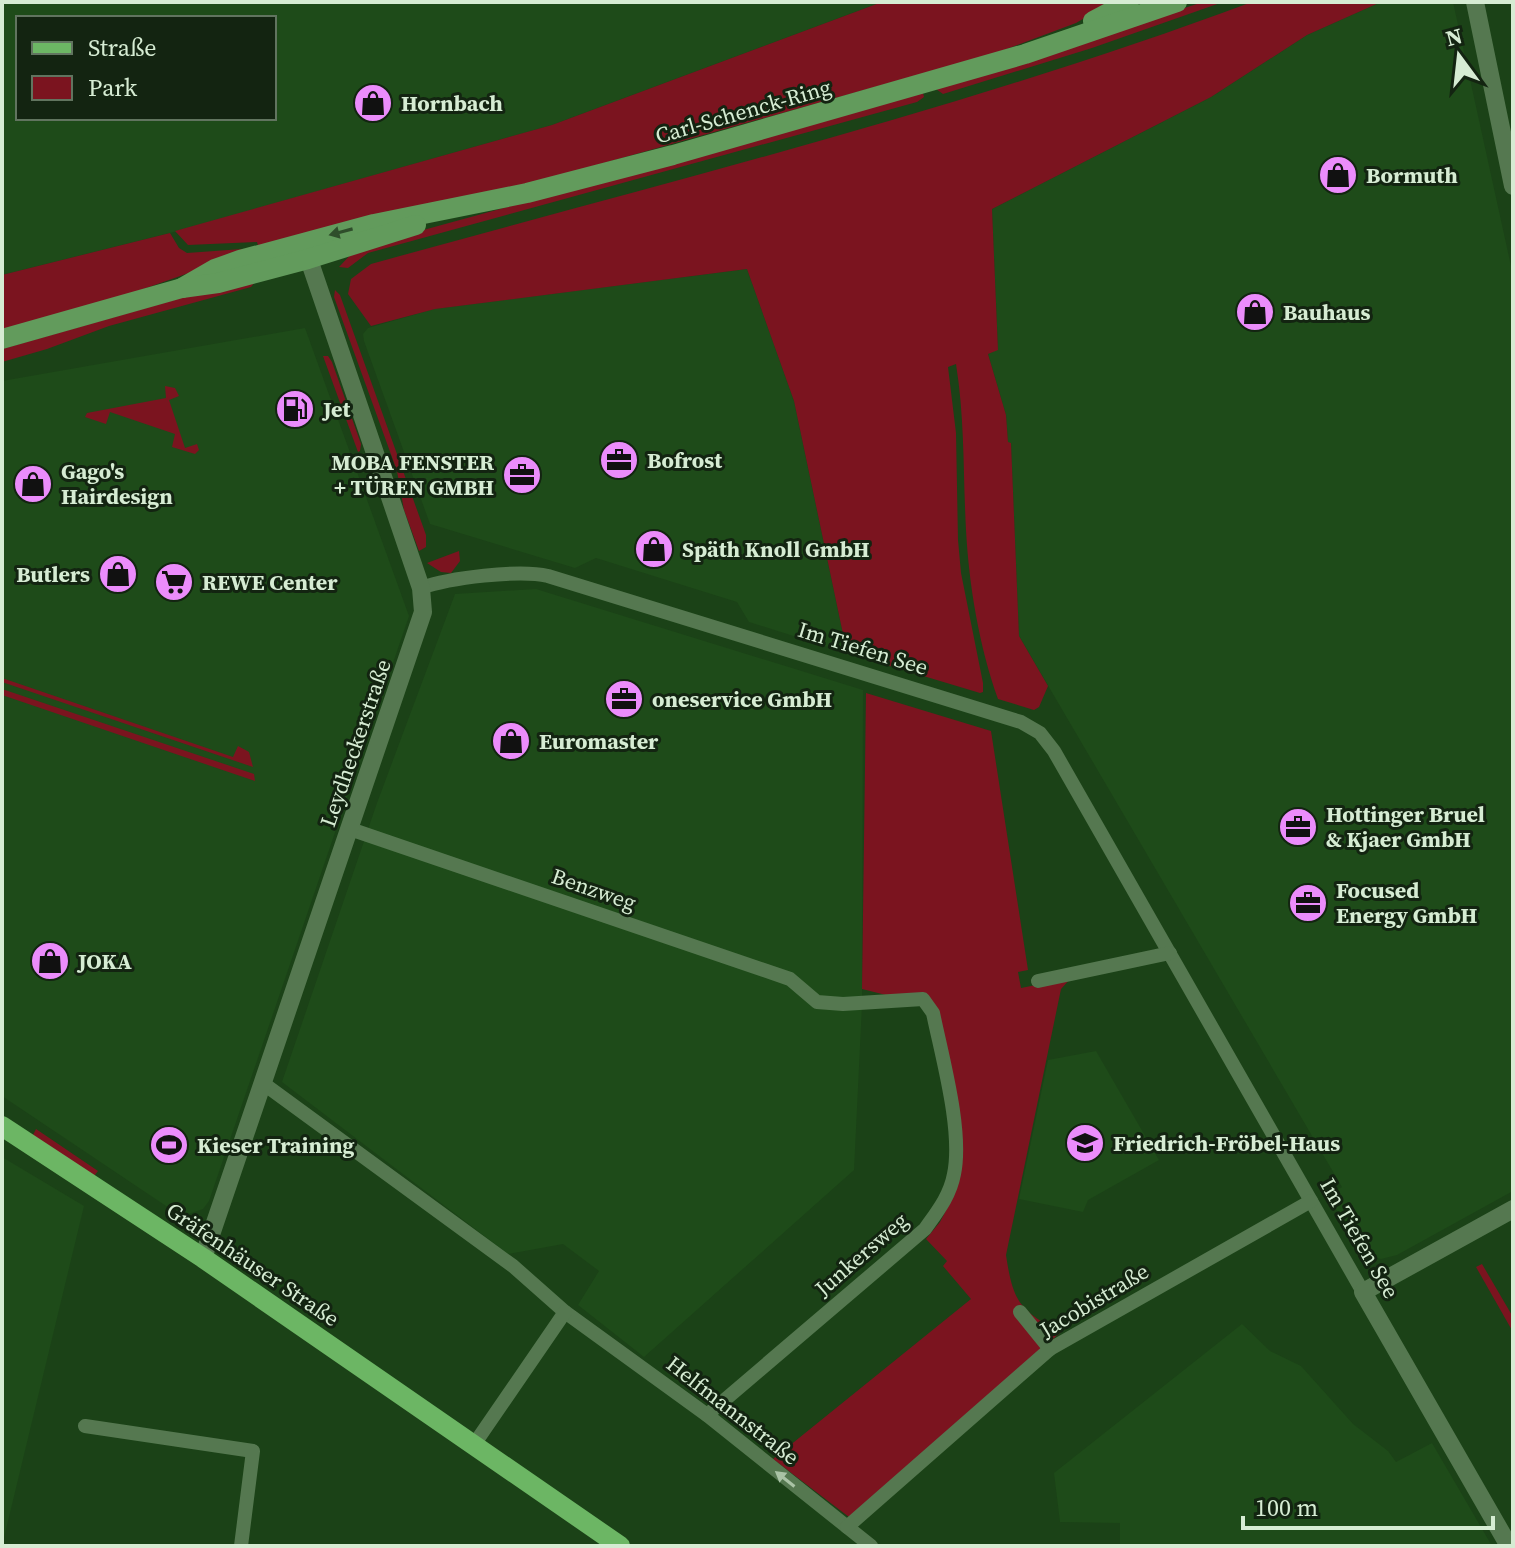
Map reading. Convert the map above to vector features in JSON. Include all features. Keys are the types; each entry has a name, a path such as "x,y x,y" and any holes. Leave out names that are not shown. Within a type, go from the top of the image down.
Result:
{"main road":[{"name":"Carl-Schenck-Ring","path":"1025,54 1129,2"},
{"name":"Carl-Schenck-Ring","path":"2,339 182,288 228,264 378,239 472,205 625,168 1025,54 1177,2"},
{"name":"Gräfenhäuser Straße","path":"2,1126 203,1258 620,1546"}],"street":[{"path":"1475,2 1510,156 1513,186"},
{"name":"Leydheckerstraße","path":"203,1258 424,607 421,588 306,250"},
{"name":"Im Tiefen See","path":"421,588 503,575 541,574 1028,726 1045,738 1509,1546"},
{"name":"Benzweg","path":"350,829 790,979 817,1002"},
{"path":"1038,981 1170,953"},
{"name":"Junkersweg","path":"707,1415 925,1229 946,1200 955,1173 952,1116 933,1013 923,999 843,1004 817,1002"},
{"name":"Helfmannstraße","path":"264,1084 425,1200 546,1293 565,1312 707,1415 871,1546"},
{"name":"Jacobistraße","path":"847,1527 1050,1349 1311,1201"},
{"path":"1363,1292 1513,1209"},
{"path":"473,1446 565,1312"},
{"path":"1020,1312 1050,1349"},
{"path":"85,1426 253,1451 241,1546"}],"shaded area":[{"path":"2,2 882,2 552,125 170,233 2,275"},
{"path":"1381,2 1453,2 1513,275 1513,1191 1397,1255 1381,1259 1369,1256 1356,1244 1328,1195 1342,1187 1019,636 1011,443 1008,443 1006,415 988,354 998,349 992,209 1211,97 1307,35"},
{"path":"747,269 794,401 847,653 749,622 737,602 596,558 575,568 430,524 364,341 363,334 368,328 434,309"},
{"path":"305,328 409,616 209,1201 203,1209 185,1215 175,1212 2,1096 2,381"},
{"path":"536,589 863,690 862,1005 854,1170 644,1357 578,1305 599,1271 563,1244 508,1254 282,1082 377,803 455,594"},
{"path":"1096,1051 1159,1160 1088,1200 1083,1212 1019,1199 1048,1060"},
{"path":"2,1157 84,1206 2,1546"},
{"path":"1242,1324 1270,1351 1301,1366 1353,1424 1388,1451 1396,1462 1432,1443 1492,1546 1120,1546 1120,1523 1060,1522 1054,1473"}],"green space":[{"path":"882,2 1112,2 1076,23 996,53 540,181 259,249 257,242 188,245 175,231 552,125"},
{"path":"1203,2 1223,2 1092,48 943,94 936,89"},
{"path":"1252,2 1381,2 1307,35 1211,97 992,209 998,350 988,354 1006,415 1008,442 1011,443 1019,636 1048,686 1039,707 1034,710 998,699 980,637 967,551 956,364 948,367 956,433 958,540 961,573 983,683 983,692 980,693 847,653 794,401 747,269 435,309 371,326 348,294 351,279 371,264 925,110 1144,41"},
{"path":"923,93 924,97 917,102 368,253 348,268 339,267 355,250 365,246"},
{"path":"170,233 179,248 187,253 242,249 248,252 135,292 2,330 2,275"},
{"path":"244,280 255,282 251,287 109,326 2,362 2,349"},
{"path":"335,290 340,295 426,535 426,547 419,551 404,510 397,471 334,297"},
{"path":"323,356 328,356 332,362 361,444 358,452"},
{"path":"165,386 175,388 179,396 169,400 185,448 197,444 199,450 195,454 172,447 175,434 110,412 106,424 85,417 87,413 166,398"},
{"path":"459,551 460,561 451,573 441,572 427,563"},
{"path":"2,678 233,757 238,746 249,752 253,767 2,682"},
{"path":"2,689 254,774 255,781 2,695"},
{"path":"866,693 991,731 1028,970 1018,972 1021,988 1071,978 1061,989 1006,1255 1020,1303 1036,1318 1061,1332 849,1517 773,1459 971,1299 943,1266 947,1261 926,1239 940,1222 953,1197 962,1167 961,1136 930,998 886,995 862,989"},
{"path":"36,1129 98,1171 94,1176 33,1135"},
{"path":"1482,1264 1513,1317 1513,1332 1476,1267"}],"place":[{"name":"Hornbach","path":"373,103"},
{"name":"Bormuth","path":"1338,175"},
{"name":"Bauhaus","path":"1255,312"},
{"name":"Jet","path":"295,409"},
{"name":"Bofrost","path":"619,460"},
{"name":"MOBA FENSTER + TÜREN GMBH","path":"522,475"},
{"name":"Gago's Hairdesign","path":"33,484"},
{"name":"Späth Knoll GmbH","path":"654,549"},
{"name":"Butlers","path":"118,574"},
{"name":"REWE Center","path":"174,582"},
{"name":"oneservice GmbH","path":"624,699"},
{"name":"Euromaster","path":"511,741"},
{"name":"Hottinger Bruel & Kjaer GmbH","path":"1298,827"},
{"name":"Focused Energy GmbH","path":"1308,903"},
{"name":"JOKA","path":"50,961"},
{"name":"Friedrich-Fröbel-Haus","path":"1085,1143"},
{"name":"Kieser Training","path":"169,1145"}]}
